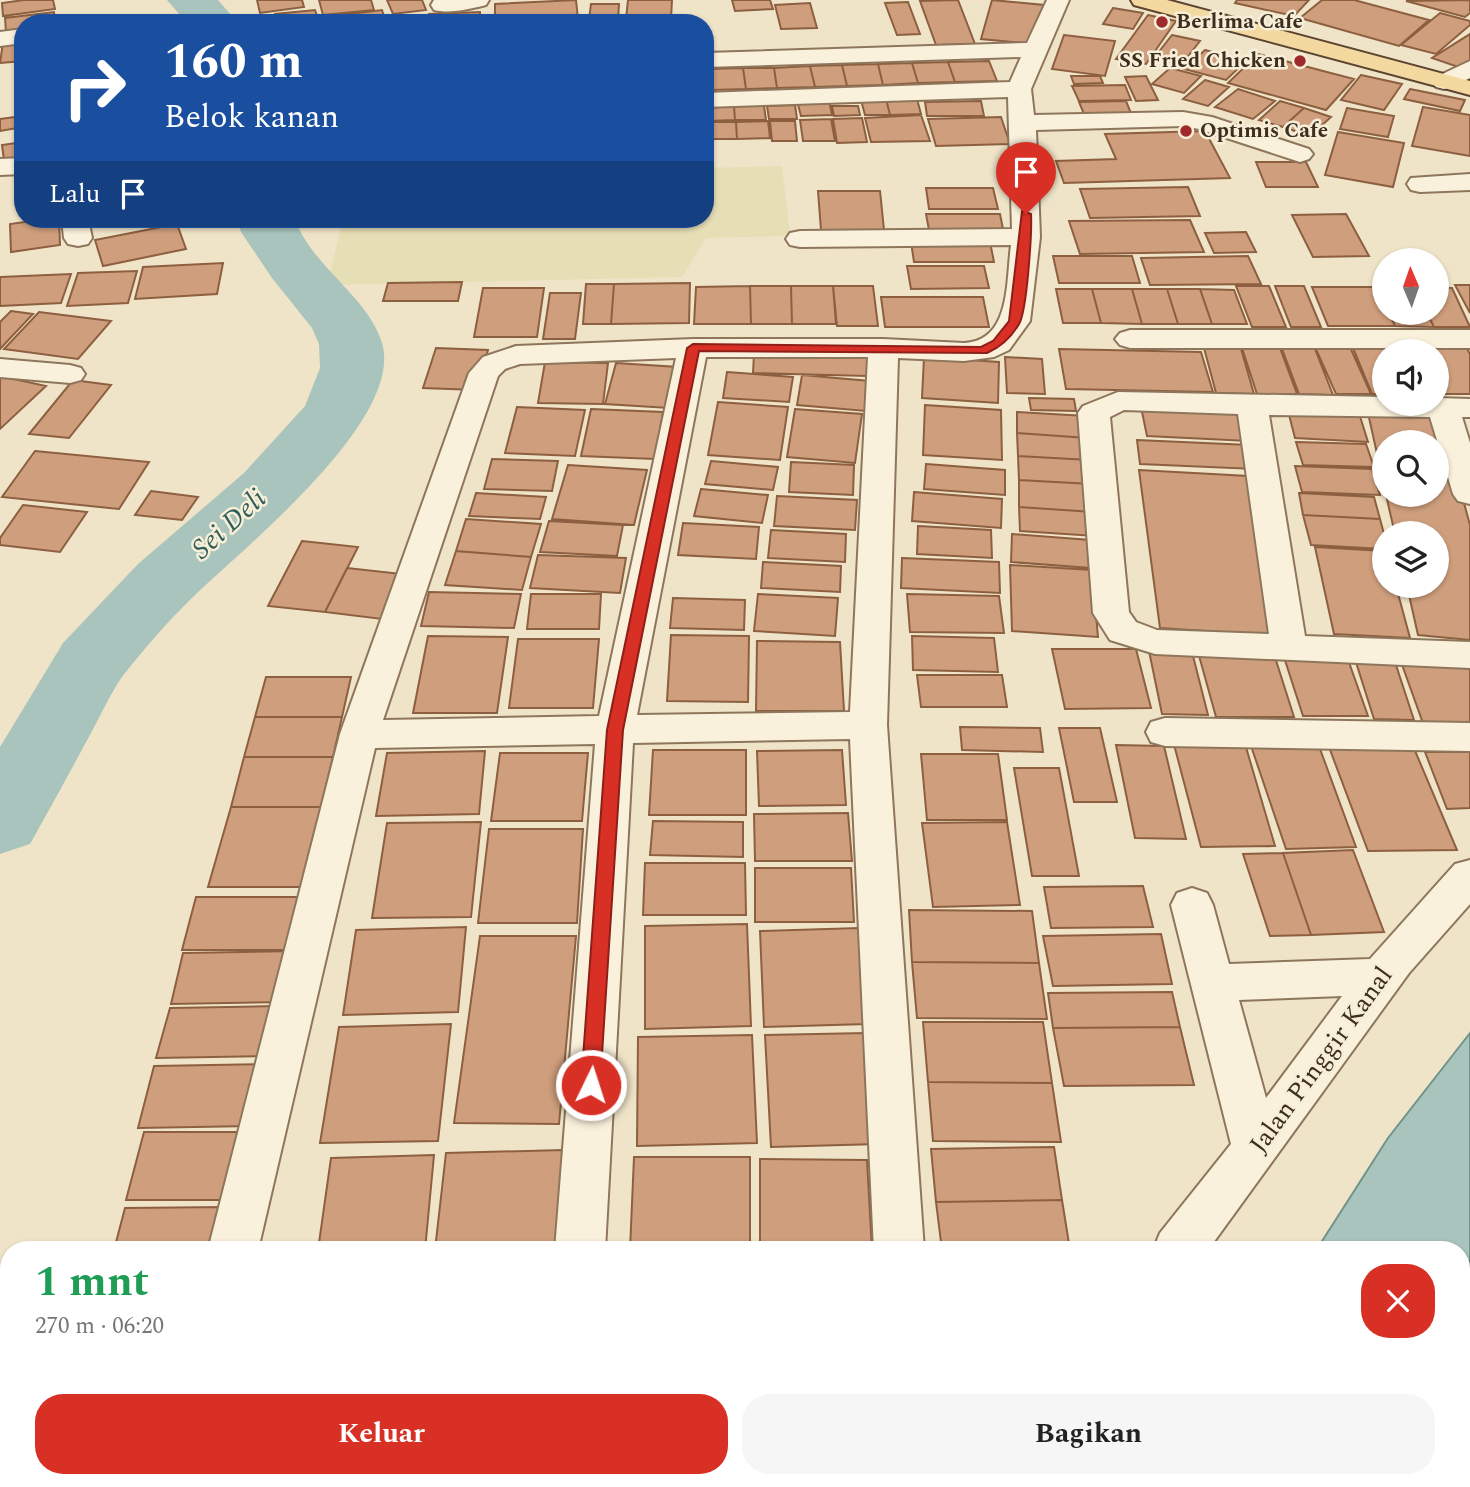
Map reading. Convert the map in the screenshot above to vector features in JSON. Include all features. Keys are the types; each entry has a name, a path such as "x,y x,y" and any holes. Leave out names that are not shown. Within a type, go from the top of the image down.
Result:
{"main road":[{"path":"1142,0 1470,88"}],"street":[{"path":"442,5 478,0"},
{"path":"235,1241 359,734 484,373 494,363 516,355 693,348 883,348 964,352 983,351 998,344 1015,321 1026,237 1023,123 1019,89 1058,0"},
{"path":"714,60 1037,50"},
{"path":"1444,82 1470,68"},
{"path":"714,100 1019,89"},
{"path":"1023,123 1183,120 1203,122 1300,154"},
{"path":"1420,184 1470,182"},
{"path":"800,239 1026,237"},
{"path":"1130,339 1468,342"},
{"path":"581,1241 615,730 693,348"},
{"path":"883,348 868,725 898,1241"},
{"path":"0,368 70,374"},
{"path":"1470,494 1457,408 1118,401 1094,413 1111,613 1123,631 1155,642 1470,655"},
{"path":"1252,405 1289,647"},
{"path":"359,734 868,725"},
{"path":"1166,732 1470,737"},
{"name":"Jalan Pinggir Kanal","path":"1185,1241 1256,1149 1381,977 1470,876"},
{"path":"1192,905 1256,1149"},
{"path":"1211,983 1381,977"}],"shaded area":[{"path":"782,166 790,236 706,238 682,277 327,285 341,228 714,228 714,168"}],"water":[{"path":"1470,1033 1470,1241 1322,1241 1388,1138"}],"building":[{"path":"53,0 55,9 3,16 2,3"},
{"path":"257,0 302,0 304,7 260,13"},
{"path":"319,0 371,0 374,10 333,14 323,14"},
{"path":"387,0 422,0 426,10 393,14"},
{"path":"576,0 577,14 495,14 495,4"},
{"path":"628,0 672,0 671,14 627,14"},
{"path":"732,0 770,0 773,9 735,11"},
{"path":"958,0 975,44 936,45 920,1"},
{"path":"992,0 1044,5 1035,44 981,39"},
{"path":"1237,0 1309,0 1294,16 1235,3"},
{"path":"1322,0 1354,0 1429,20 1399,46 1300,18"},
{"path":"1470,0 1470,13 1465,17 1406,1"},
{"path":"908,2 920,34 897,35 885,3"},
{"path":"810,3 817,28 781,29 775,5"},
{"path":"591,4 619,4 618,14 590,14"},
{"path":"1113,8 1143,13 1133,29 1103,24"},
{"path":"315,10 316,14 275,14"},
{"path":"382,10 383,14 350,14"},
{"path":"480,12 480,14 429,14"},
{"path":"1440,13 1470,21 1470,25 1436,54 1401,45"},
{"path":"1148,15 1176,21 1146,64 1116,59"},
{"path":"14,17 14,31 6,32 5,18"},
{"path":"1470,34 1470,62 1461,68 1432,58"},
{"path":"1064,35 1115,41 1105,76 1052,69"},
{"path":"1172,35 1200,41 1182,64 1154,58"},
{"path":"14,41 14,62 0,63 3,42"},
{"path":"1205,50 1246,61 1226,80 1184,69"},
{"path":"1258,54 1354,79 1326,110 1228,83"},
{"path":"989,61 997,81 955,82 948,62"},
{"path":"948,62 955,82 918,83 912,63"},
{"path":"912,63 918,83 883,85 878,64"},
{"path":"878,64 883,85 847,86 842,65"},
{"path":"842,65 847,86 815,87 810,66"},
{"path":"810,66 815,87 777,88 774,68"},
{"path":"743,68 746,89 714,90 714,69"},
{"path":"743,68 774,68 777,88 746,89"},
{"path":"1170,68 1201,76 1184,93 1152,84"},
{"path":"1361,75 1402,84 1384,110 1341,100"},
{"path":"1071,76 1100,76 1103,83 1074,84"},
{"path":"1146,76 1158,100 1136,101 1125,77"},
{"path":"1205,80 1229,87 1208,106 1183,99"},
{"path":"1125,85 1131,100 1079,101 1072,86"},
{"path":"1238,89 1275,101 1253,119 1215,107"},
{"path":"1410,89 1465,100 1460,111 1404,99"},
{"path":"886,99 917,99 921,114 890,115"},
{"path":"886,99 890,115 865,115 861,100"},
{"path":"829,100 832,115 801,116 797,101"},
{"path":"981,101 984,116 927,116 925,102"},
{"path":"1126,101 1133,118 1086,119 1079,102"},
{"path":"1280,101 1304,108 1283,127 1259,120"},
{"path":"795,105 797,119 769,119 767,106"},
{"path":"734,106 764,106 766,120 735,120"},
{"path":"734,106 735,120 714,121 714,107"},
{"path":"832,106 858,106 860,115 834,116"},
{"path":"1423,107 1470,115 1470,156 1412,146"},
{"path":"1304,108 1331,117 1310,136 1283,127"},
{"path":"1347,108 1394,116 1388,137 1340,129"},
{"path":"921,115 930,141 871,142 865,118"},
{"path":"14,117 14,129 0,131 0,119"},
{"path":"1001,117 1010,144 936,146 928,119"},
{"path":"862,118 867,142 837,143 833,119"},
{"path":"831,119 835,141 803,141 800,120"},
{"path":"768,121 770,138 737,139 736,122"},
{"path":"770,121 795,121 797,141 772,141"},
{"path":"714,122 736,122 737,139 714,139"},
{"path":"1205,131 1230,178 1064,183 1056,161 1116,159 1105,134"},
{"path":"1338,132 1404,143 1393,187 1325,175"},
{"path":"14,143 14,158 4,160 2,145"},
{"path":"1256,162 1306,162 1318,187 1266,187"},
{"path":"1188,187 1200,216 1090,218 1080,189"},
{"path":"926,188 993,188 998,209 929,209"},
{"path":"818,191 880,191 884,230 821,230"},
{"path":"926,214 1000,214 1003,229 929,230"},
{"path":"1346,214 1369,256 1313,257 1292,215"},
{"path":"1190,220 1204,252 1080,254 1069,221"},
{"path":"14,223 14,228 59,228 60,245 11,252 10,224"},
{"path":"156,228 178,228 186,249 103,266 95,240"},
{"path":"1246,232 1256,252 1214,253 1205,233"},
{"path":"911,242 990,242 994,262 914,262"},
{"path":"1053,256 1132,256 1140,283 1059,283"},
{"path":"1248,256 1261,284 1150,285 1141,258"},
{"path":"223,263 217,294 135,299 143,267"},
{"path":"907,266 984,266 989,288 911,289"},
{"path":"137,271 128,303 67,306 78,273"},
{"path":"71,274 61,303 0,306 0,277"},
{"path":"462,282 458,301 383,301 388,283"},
{"path":"690,283 689,323 611,324 614,284"},
{"path":"586,284 614,284 611,324 583,324"},
{"path":"1455,285 1470,285 1470,313"},
{"path":"750,286 791,286 792,324 751,324"},
{"path":"750,286 751,324 694,324 696,287"},
{"path":"791,286 833,286 836,324 792,324"},
{"path":"833,286 873,286 878,326 837,326"},
{"path":"1236,286 1269,286 1286,327 1252,327"},
{"path":"1275,286 1304,286 1321,327 1291,327"},
{"path":"1312,287 1372,287 1372,326 1328,326"},
{"path":"483,288 544,288 537,337 474,337"},
{"path":"1449,288 1452,288 1470,327 1434,327 1449,326"},
{"path":"1056,289 1092,289 1101,323 1063,323"},
{"path":"1092,289 1132,289 1142,324 1101,323"},
{"path":"1132,289 1167,289 1178,324 1142,324"},
{"path":"1167,289 1200,289 1212,324 1178,324"},
{"path":"1200,289 1234,290 1247,324 1212,324"},
{"path":"550,293 581,293 575,339 543,339"},
{"path":"881,297 983,297 989,327 885,327"},
{"path":"11,311 33,314 0,349 0,322"},
{"path":"39,312 111,321 78,359 4,349"},
{"path":"1315,347 1350,347 1371,394 1336,394"},
{"path":"1449,347 1466,347 1470,354 1470,394 1449,394"},
{"path":"436,348 488,350 476,390 423,388"},
{"path":"1204,348 1241,349 1254,394 1216,393"},
{"path":"1242,348 1280,348 1297,394 1257,394"},
{"path":"1353,348 1372,348 1372,394"},
{"path":"1059,349 1201,352 1213,392 1066,389"},
{"path":"1282,349 1315,349 1333,395 1299,394"},
{"path":"754,354 867,356 867,376 753,373"},
{"path":"924,357 999,362 998,403 922,398"},
{"path":"1005,357 1042,359 1045,394 1007,393"},
{"path":"545,362 608,363 603,404 538,403"},
{"path":"616,363 678,367 669,408 605,404"},
{"path":"727,372 793,377 789,402 723,398"},
{"path":"802,375 870,381 866,411 797,405"},
{"path":"0,376 46,386 0,429"},
{"path":"73,380 111,385 69,438 29,434"},
{"path":"1029,398 1074,399 1076,411 1031,410"},
{"path":"718,402 788,407 780,460 708,455"},
{"path":"925,405 1001,410 1002,460 923,455"},
{"path":"517,407 585,410 575,456 505,453"},
{"path":"1141,407 1241,411 1248,441 1147,436"},
{"path":"1287,407 1358,410 1368,442 1295,438"},
{"path":"591,409 663,412 655,459 581,456"},
{"path":"795,409 862,414 855,463 787,457"},
{"path":"1017,412 1086,416 1087,438 1017,433"},
{"path":"1368,413 1372,413 1372,416 1441,418 1444,430 1372,430"},
{"path":"1017,433 1087,438 1089,460 1018,456"},
{"path":"1137,440 1249,445 1255,469 1140,464"},
{"path":"1296,442 1366,444 1372,461 1372,467 1303,465"},
{"path":"1449,448 1470,525 1470,640 1418,635 1410,598 1449,598 1449,521 1392,521 1389,507 1449,507"},
{"path":"35,451 149,462 119,509 2,497"},
{"path":"1018,456 1089,460 1091,484 1019,480"},
{"path":"492,459 558,461 552,491 484,489"},
{"path":"711,461 778,467 773,490 705,484"},
{"path":"791,462 854,465 853,495 789,492"},
{"path":"926,464 1005,470 1005,495 924,489"},
{"path":"568,465 647,470 634,525 552,519"},
{"path":"1295,466 1372,469 1372,495 1302,492"},
{"path":"1139,470 1248,476 1282,636 1160,628"},
{"path":"1019,480 1091,484 1093,512 1019,507"},
{"path":"701,489 768,495 762,523 694,516"},
{"path":"151,491 198,497 182,520 135,515"},
{"path":"914,492 1002,499 1001,528 912,521"},
{"path":"476,493 546,497 540,519 469,516"},
{"path":"1299,493 1372,497 1372,507 1377,507 1380,519 1303,515"},
{"path":"777,496 857,500 855,530 774,526"},
{"path":"23,505 87,512 60,552 0,545 0,538"},
{"path":"1019,507 1093,512 1095,536 1020,531"},
{"path":"1303,515 1380,519 1372,521 1372,548 1311,545"},
{"path":"466,519 541,524 531,557 456,551"},
{"path":"549,521 623,525 617,556 540,552"},
{"path":"683,523 759,527 756,559 678,555"},
{"path":"918,526 991,530 992,558 917,554"},
{"path":"771,530 846,534 845,562 768,558"},
{"path":"1012,534 1103,541 1104,569 1011,562"},
{"path":"302,541 358,547 325,612 268,606"},
{"path":"1315,547 1372,550 1372,598 1399,598 1410,638 1334,634"},
{"path":"456,551 531,557 522,590 445,585"},
{"path":"538,555 626,558 620,593 530,588"},
{"path":"902,558 999,562 1000,593 901,588"},
{"path":"763,562 841,566 840,592 761,588"},
{"path":"1010,565 1092,570 1098,637 1012,631"},
{"path":"347,568 402,574 382,619 325,612"},
{"path":"429,592 521,594 514,628 421,626"},
{"path":"531,594 601,594 599,629 527,629"},
{"path":"758,594 838,598 835,636 754,631"},
{"path":"907,594 999,596 1004,633 910,632"},
{"path":"673,598 745,600 744,630 670,628"},
{"path":"671,635 749,636 748,702 667,701"},
{"path":"428,636 508,637 497,713 413,713"},
{"path":"912,636 994,638 998,672 913,670"},
{"path":"518,639 599,639 593,708 509,708"},
{"path":"757,641 840,642 844,711 756,711"},
{"path":"1052,649 1136,649 1151,708 1065,709"},
{"path":"1149,651 1192,652 1208,715 1162,714"},
{"path":"1273,651 1294,717 1216,717 1198,652"},
{"path":"1283,654 1346,654 1368,716 1303,716"},
{"path":"1354,656 1393,656 1414,720 1374,719"},
{"path":"1400,659 1466,661 1470,671 1470,727 1424,726"},
{"path":"917,675 1002,675 1007,707 921,707"},
{"path":"266,677 351,677 342,717 255,717"},
{"path":"255,717 342,717 333,757 244,757"},
{"path":"960,727 1040,728 1043,752 962,750"},
{"path":"1059,728 1100,728 1117,802 1074,802"},
{"path":"1172,737 1243,737 1275,846 1201,847"},
{"path":"1316,738 1356,847 1286,849 1249,740"},
{"path":"1116,745 1164,746 1186,839 1135,838"},
{"path":"1413,746 1457,850 1368,851 1329,747"},
{"path":"653,750 746,750 746,815 649,815"},
{"path":"842,750 846,805 759,806 757,751"},
{"path":"485,751 479,814 376,816 387,753"},
{"path":"1425,752 1470,752 1470,808 1447,809"},
{"path":"500,753 588,753 582,821 491,821"},
{"path":"921,754 998,754 1007,820 927,820"},
{"path":"244,757 333,757 321,807 231,807"},
{"path":"1014,768 1059,768 1079,876 1032,876"},
{"path":"231,807 321,807 303,887 208,887"},
{"path":"848,813 852,861 755,861 754,814"},
{"path":"653,821 743,822 743,857 650,855"},
{"path":"481,822 471,917 372,918 387,823"},
{"path":"1007,822 1020,905 933,907 922,823"},
{"path":"489,829 583,829 577,923 478,923"},
{"path":"1353,850 1384,932 1311,935 1283,853"},
{"path":"1283,853 1311,935 1270,936 1243,854"},
{"path":"645,863 745,863 746,915 643,915"},
{"path":"755,868 851,868 854,922 755,922"},
{"path":"1143,886 1153,927 1051,928 1044,887"},
{"path":"196,897 312,897 300,950 182,950"},
{"path":"909,910 1032,911 1039,963 912,962"},
{"path":"747,924 751,1026 645,1029 645,926"},
{"path":"466,927 458,1012 343,1015 356,930"},
{"path":"859,928 867,1024 764,1027 760,931"},
{"path":"1161,934 1172,984 1053,986 1043,936"},
{"path":"480,936 576,936 559,1124 454,1123"},
{"path":"298,951 287,1002 171,1004 183,953"},
{"path":"912,962 1039,963 1047,1019 917,1018"},
{"path":"1172,992 1180,1027 1053,1028 1048,993"},
{"path":"277,1006 267,1056 156,1058 170,1008"},
{"path":"923,1022 1043,1022 1052,1083 928,1082"},
{"path":"451,1024 438,1141 320,1143 339,1027"},
{"path":"1180,1027 1194,1085 1064,1086 1053,1028"},
{"path":"866,1033 878,1144 771,1147 765,1035"},
{"path":"752,1035 757,1143 637,1146 638,1037"},
{"path":"263,1064 251,1126 138,1128 154,1066"},
{"path":"928,1082 1052,1083 1061,1142 933,1141"},
{"path":"144,1132 242,1132 227,1200 126,1200"},
{"path":"1054,1147 1062,1200 936,1202 931,1149"},
{"path":"563,1150 558,1241 436,1241 446,1153"},
{"path":"434,1155 426,1241 319,1241 331,1158"},
{"path":"634,1157 750,1157 750,1241 630,1241"},
{"path":"760,1159 867,1160 872,1241 760,1241"},
{"path":"1062,1200 1069,1241 941,1241 936,1202"},
{"path":"226,1207 219,1241 116,1241 125,1208"}],"waterway":[{"name":"Sei Deli","path":"191,0 205,14"},
{"name":"Sei Deli","path":"0,821 91,662 164,582 269,489 336,412 352,368 351,344 341,323 302,278 269,228"}],"place":[{"name":"Berlima Cafe","path":"1162,22"},
{"name":"SS Fried Chicken","path":"1300,61"},
{"name":"Optimis Cafe","path":"1186,131"}],"route":[{"path":"591,1085 615,730 693,348 983,351 998,344 1015,321 1026,237 1026,214"}]}
